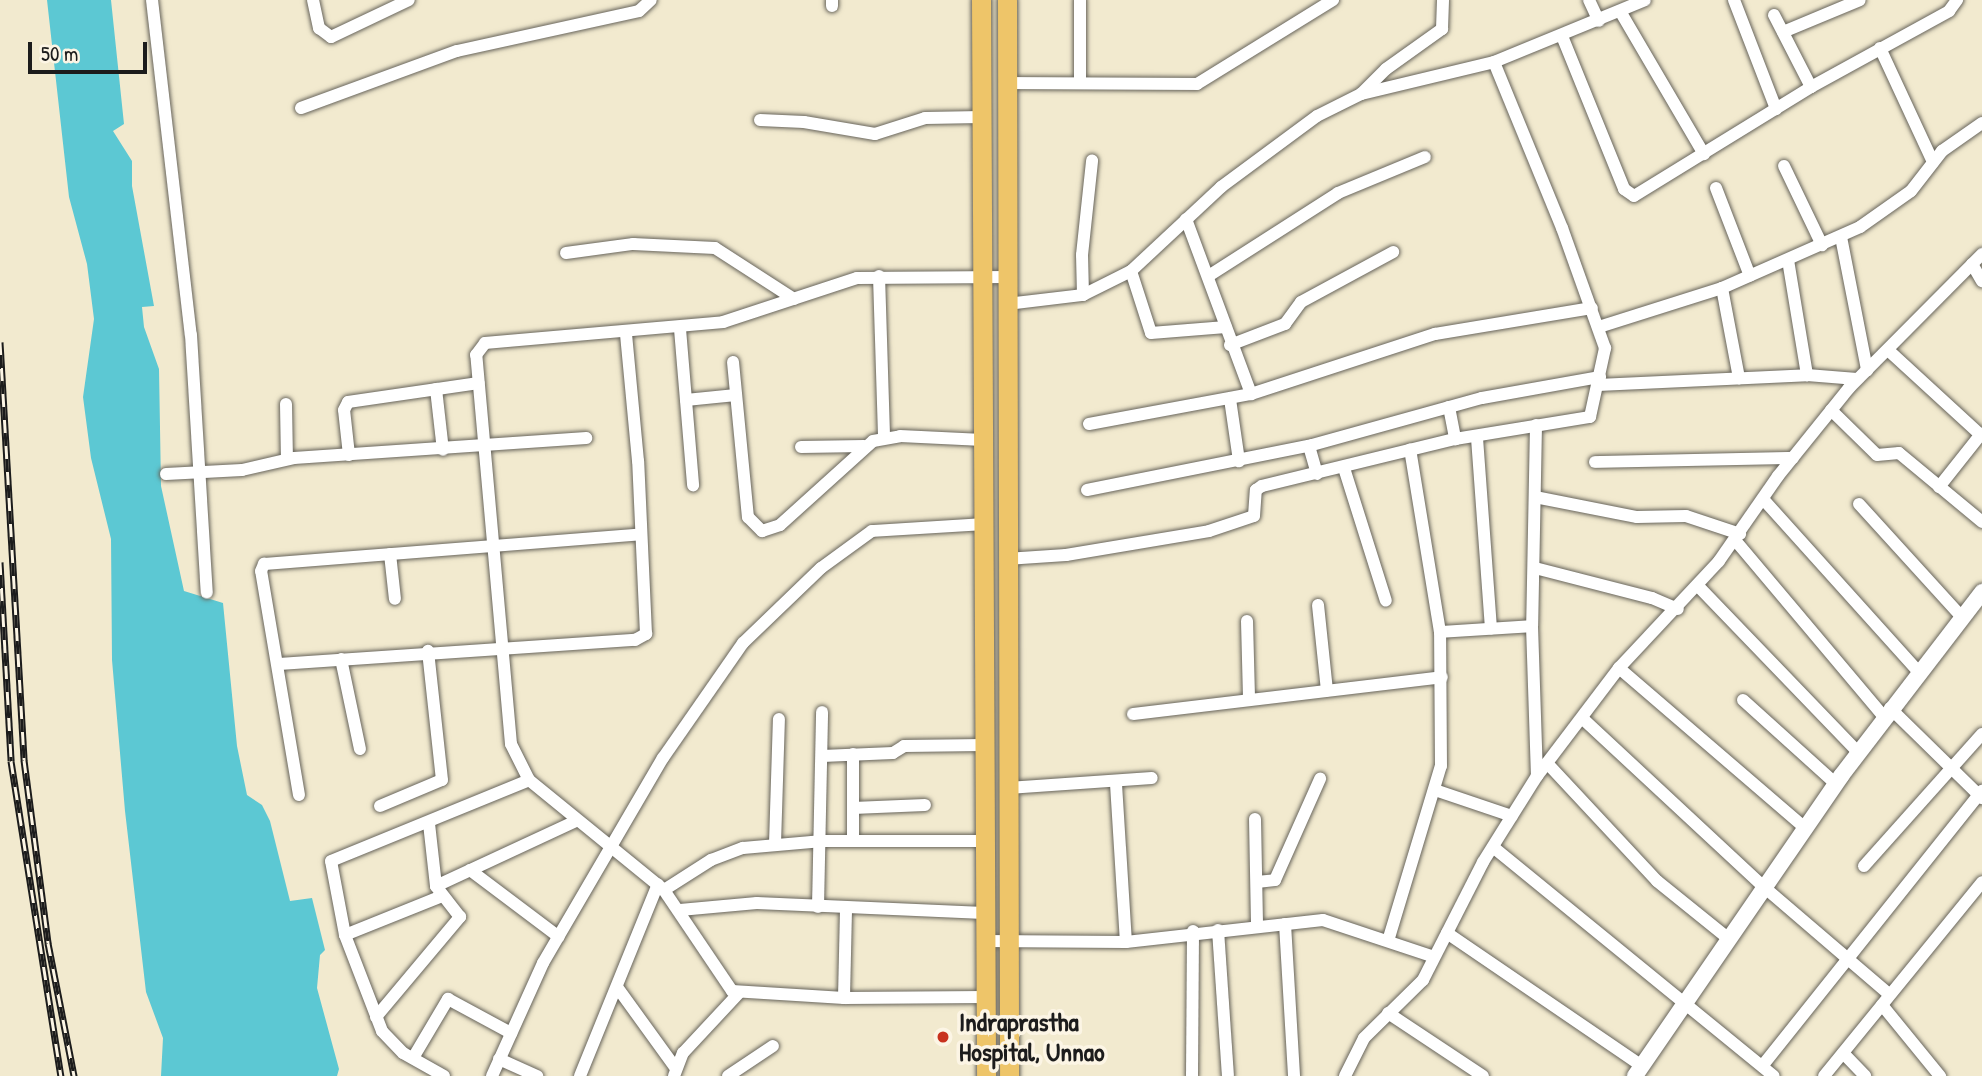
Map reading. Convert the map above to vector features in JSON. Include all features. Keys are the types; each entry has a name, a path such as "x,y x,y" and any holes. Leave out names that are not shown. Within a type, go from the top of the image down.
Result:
{"main road":[{"path":"981,0 986,1076"},
{"path":"1007,0 1009,1076"}],"street":[{"path":"152,0 158,73 177,187 201,472 207,593"},
{"path":"313,0 320,28 331,37 409,0"},
{"path":"301,108 457,51 639,11 652,0"},
{"path":"1080,0 1080,83"},
{"path":"1007,83 1201,83 1333,0"},
{"path":"1361,94 1386,69 1442,29 1443,0"},
{"path":"1588,0 1599,21"},
{"path":"1007,304 1083,295 1131,271 1186,219 1293,131 1361,94 1494,62 1645,0"},
{"path":"1734,0 1776,108"},
{"path":"1783,32 1860,0"},
{"path":"1562,36 1629,194 1643,193 1811,87 1949,12 1957,0"},
{"path":"1620,11 1704,154"},
{"path":"1774,15 1811,87"},
{"path":"1880,48 1933,162"},
{"path":"1006,559 1066,555 1249,520 1257,511 1258,487 1455,439 1478,439 1536,425 1590,417 1605,348 1592,308 1494,62"},
{"path":"760,121 804,122 875,134 925,118 981,117"},
{"path":"1599,327 1722,288 1841,237 1911,191 1933,162 1955,140 1982,123"},
{"path":"1210,275 1338,193 1425,157"},
{"path":"1083,295 1082,255 1092,161"},
{"path":"1784,166 1822,245"},
{"path":"1716,188 1750,276"},
{"path":"1186,219 1210,275 1230,345 1251,394"},
{"path":"1841,237 1862,375"},
{"path":"566,253 633,243 715,248 794,299"},
{"path":"1230,345 1285,324 1301,302 1393,252"},
{"path":"1345,1076 1364,1038 1423,980 1493,847 1537,776 1619,668 1698,586 1738,537 1830,410 1982,254"},
{"path":"1788,260 1807,375"},
{"path":"1972,264 1982,281"},
{"path":"1131,271 1152,333 1226,327"},
{"path":"985,997 844,998 738,994 721,980 680,910 661,887 612,845 576,821 529,780 513,752 501,648 476,355 481,345 680,329 756,314 845,280 879,276 1007,277"},
{"path":"879,276 884,438"},
{"path":"1722,288 1739,378"},
{"path":"1089,424 1251,394 1435,334 1592,308"},
{"path":"680,329 693,485"},
{"path":"279,664 428,651 642,638 648,627 625,332"},
{"path":"1888,350 1981,435 1939,487"},
{"path":"733,362 748,517 758,530 780,525 864,446"},
{"path":"1087,490 1309,446 1449,407 1599,381 1862,375"},
{"path":"349,455 346,403 479,383"},
{"path":"436,388 443,450"},
{"path":"686,400 736,395"},
{"path":"1230,399 1239,461"},
{"path":"286,404 287,459"},
{"path":"1449,407 1455,439"},
{"path":"1830,410 1877,455 1899,453 1982,522"},
{"path":"1536,425 1532,626 1537,776"},
{"path":"166,474 249,469 287,459 485,448 586,438"},
{"path":"801,447 864,446 884,438 983,440"},
{"path":"1478,439 1491,628"},
{"path":"1309,446 1317,474"},
{"path":"1388,941 1441,766 1440,632 1410,449"},
{"path":"1595,462 1793,458"},
{"path":"1344,468 1386,601"},
{"path":"1535,498 1637,517 1679,514 1738,537 1887,713 1981,795 1847,957 1763,1065"},
{"path":"1763,499 1918,671"},
{"path":"1858,504 1962,617"},
{"path":"492,1076 559,937 612,845 715,678 768,616 856,541 885,528 983,524"},
{"path":"299,795 263,566 641,534"},
{"path":"390,554 395,599"},
{"path":"1535,568 1652,598 1678,609"},
{"path":"1698,586 1858,752"},
{"path":"1447,933 1639,1071 1858,752 1918,671 1982,592"},
{"path":"1318,605 1327,691"},
{"path":"1247,621 1249,700"},
{"path":"1440,632 1532,626"},
{"path":"380,806 442,780 428,651"},
{"path":"341,659 360,749"},
{"path":"1619,668 1806,829"},
{"path":"1133,714 1442,677"},
{"path":"1742,700 1836,784"},
{"path":"818,907 823,841 822,712"},
{"path":"1581,718 1763,887 1847,957 1885,1000 1940,1076"},
{"path":"775,844 779,719"},
{"path":"1864,866 1954,769 1982,734"},
{"path":"822,756 894,753 904,746 983,745"},
{"path":"853,754 853,841"},
{"path":"1547,763 1657,881 1729,939"},
{"path":"1008,788 1116,783 1152,778"},
{"path":"1256,881 1275,880 1320,779"},
{"path":"444,1076 387,1039 345,935 332,859 429,824 529,780"},
{"path":"1116,783 1126,942"},
{"path":"1435,790 1512,816"},
{"path":"853,808 925,805"},
{"path":"1255,820 1257,926"},
{"path":"345,935 439,891 470,870 576,821"},
{"path":"376,1017 458,922 458,912 439,891 429,824"},
{"path":"580,1076 661,887 727,853 775,844 823,841 983,841"},
{"path":"1493,847 1774,1076"},
{"path":"470,870 559,937"},
{"path":"1825,1076 1982,882"},
{"path":"680,910 757,903 846,910 984,913"},
{"path":"844,998 846,910"},
{"path":"985,941 1126,942 1193,931 1334,922 1434,957"},
{"path":"1285,924 1294,1076"},
{"path":"1217,930 1228,1076"},
{"path":"1192,1076 1193,931"},
{"path":"617,987 674,1072 738,994"},
{"path":"413,1058 448,999 511,1033"},
{"path":"1388,1013 1483,1076"},
{"path":"728,1076 773,1046"},
{"path":"1843,1053 1865,1076"},
{"path":"499,1059 537,1076"}],"water":[{"path":"47,0 111,0 124,124 113,131 132,161 132,186 154,306 142,307 144,327 159,369 161,486 184,591 223,603 237,746 247,795 262,805 270,821 290,901 312,898 325,950 320,955 317,988 339,1069 337,1076 161,1076 163,1038 146,992 125,811 112,660 111,539 91,458 83,397 94,319 87,264 69,197"}],"railway":[{"path":"0,342 24,760 48,943 74,1076"},
{"path":"0,562 11,761 61,1076"}],"place":[{"name":"Indraprastha Hospital, Unnao","path":"943,1037"}]}
